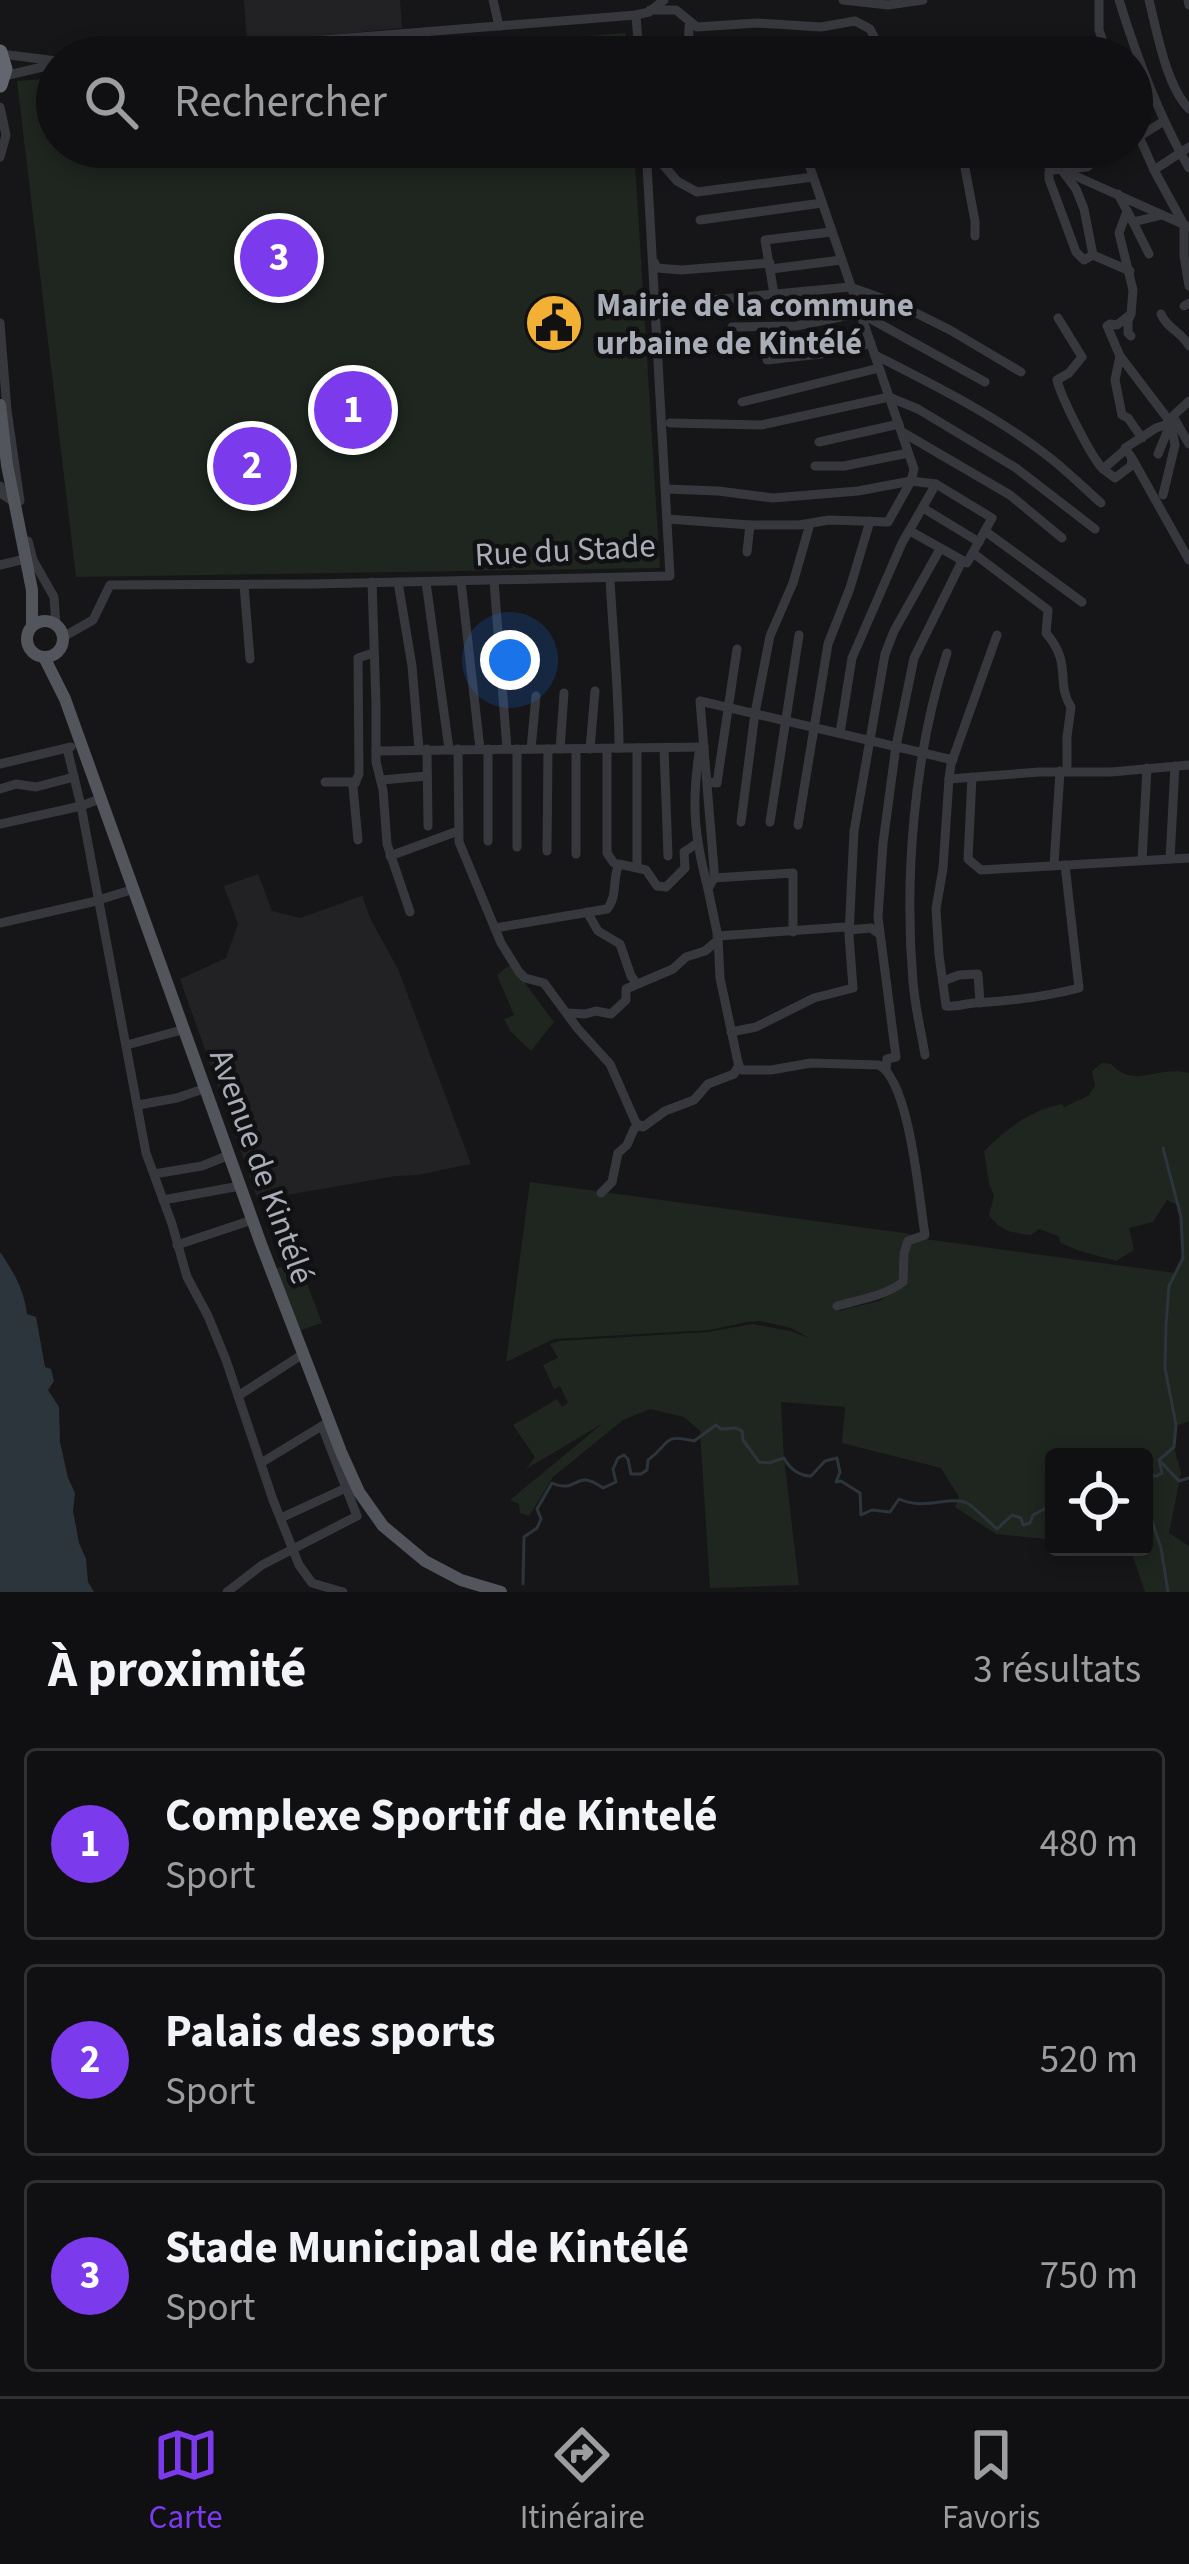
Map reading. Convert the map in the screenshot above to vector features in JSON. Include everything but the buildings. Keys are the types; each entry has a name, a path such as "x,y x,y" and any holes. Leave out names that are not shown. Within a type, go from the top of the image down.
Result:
{"highway":[{"path":"1,53 2,81"}],"main road":[{"name":"Avenue de Kintélé","path":"0,405 32,590 28,645 44,657 61,687"},
{"name":"Avenue de Kintélé","path":"32,590 57,633 61,687 75,746 102,798 326,1423 359,1492 383,1526 425,1562 476,1590 501,1592"},
{"path":"32,626 57,633 55,654 44,657"}],"street":[{"path":"493,0 499,26"},
{"path":"374,36 637,15 664,0"},
{"path":"843,0 923,0"},
{"path":"1099,0 1102,36"},
{"path":"1119,0 1130,36"},
{"path":"1149,0 1168,68 1189,109"},
{"path":"650,10 676,10 697,27 757,23 821,27 855,21 874,36"},
{"path":"637,15 638,36"},
{"path":"689,26 689,36"},
{"path":"1,53 36,59"},
{"path":"2,81 36,69"},
{"path":"1153,95 1186,158 1154,170 1187,226 1184,256 1189,286"},
{"path":"0,107 6,135 0,158"},
{"path":"1153,128 1164,121"},
{"name":"Rue du Stade","path":"57,633 93,620 110,585 670,576 650,168"},
{"path":"665,168 697,192 813,177"},
{"path":"668,519 750,525 888,522 911,481 914,469 810,168"},
{"path":"965,168 975,236"},
{"path":"1057,168 1118,194 1149,254"},
{"path":"1074,168 1049,172 1049,179 1076,251 1084,260 1093,255"},
{"path":"1060,169 1084,208 1093,255"},
{"path":"700,220 822,203"},
{"path":"1130,211 1162,214 1187,226"},
{"path":"1130,211 1162,214"},
{"path":"1130,211 1119,233 1134,297 1128,321 1131,337"},
{"path":"774,294 765,240 831,232"},
{"path":"1093,255 1130,272"},
{"path":"653,260 657,268 681,271 841,260"},
{"path":"712,300 850,287 898,304 1021,372"},
{"path":"732,327 796,326 860,313 985,382"},
{"path":"1131,314 1107,326 1120,356 1189,444"},
{"path":"1161,314 1189,346"},
{"path":"1058,318 1082,357 1057,380 1058,387 1092,457 1114,478 1130,469 1128,454"},
{"path":"0,322 24,524 33,560 54,597 57,633"},
{"path":"767,360 873,349 1017,435 1101,503"},
{"path":"1120,356 1116,393 1122,415 1142,438"},
{"path":"742,402 879,368"},
{"path":"670,423 761,425 889,397 1016,469 1095,529"},
{"path":"1103,469 1128,454 1189,401"},
{"path":"1158,454 1172,419"},
{"path":"1163,496 1175,445 1172,419"},
{"path":"819,442 900,428 1005,492 1062,538"},
{"path":"815,466 844,466 908,453"},
{"path":"1128,454 1189,560"},
{"path":"666,489 773,498 911,481 936,484 992,518"},
{"path":"840,733 852,658 936,484"},
{"path":"0,486 3,495 14,502"},
{"path":"910,531 967,563 1005,492"},
{"path":"923,508 982,536 1082,602"},
{"path":"798,824 828,644 870,521"},
{"path":"741,822 770,636 793,584 810,524"},
{"path":"747,552 750,525"},
{"path":"731,1032 756,1027 814,998 853,988 848,927 854,832 868,740 889,642 940,549"},
{"path":"974,553 1048,610 1046,633 1061,652 1071,707 1059,865 1074,924 1079,988 950,1007 946,1006 936,909 949,779 997,635"},
{"path":"0,566 25,559"},
{"path":"925,1055 878,933 883,843 914,658 962,561"},
{"path":"610,579 619,688 607,853 619,866"},
{"path":"460,581 484,749 488,841"},
{"path":"494,581 517,847"},
{"path":"398,582 428,776 428,826"},
{"path":"426,582 453,749 459,842 518,972 544,983 614,1070 639,1126"},
{"path":"372,583 376,751 390,856 410,912"},
{"path":"244,585 250,659"},
{"path":"770,822 799,634"},
{"path":"708,782 717,783 737,649"},
{"path":"358,840 353,790 359,775 358,658 373,653"},
{"path":"702,747 695,772 696,844 718,938 720,978 739,1065 742,1070 756,1071 811,1063 887,1064 896,1057 924,753 947,653"},
{"path":"590,749 596,691"},
{"path":"547,851 554,749 564,693"},
{"path":"531,749 536,696"},
{"path":"708,889 714,878 700,701 953,760"},
{"path":"0,764 75,746 74,777 146,1153 190,1286 208,1316 291,1548 308,1580 343,1592"},
{"path":"376,751 702,747"},
{"path":"637,748 637,866"},
{"path":"664,748 668,856"},
{"path":"576,749 576,854"},
{"path":"949,779 1189,765"},
{"path":"1170,859 1175,766"},
{"path":"1142,860 1147,767"},
{"path":"381,781 428,776"},
{"path":"0,789 16,784 37,787 74,777"},
{"path":"972,777 968,860 981,870 1189,858"},
{"path":"325,782 356,782"},
{"path":"0,824 102,798"},
{"path":"390,856 458,831"},
{"path":"495,928 590,916 602,910 612,904 615,874 624,863 650,873 658,886 666,887 685,868 684,852 696,844"},
{"path":"714,878 793,873 793,932"},
{"path":"0,922 134,889"},
{"path":"909,912 936,909"},
{"path":"590,916 598,931 620,944 638,984"},
{"path":"567,1013 611,1014 626,1000 626,989 705,952 718,938 848,927 878,933"},
{"path":"943,981 978,974 980,1003"},
{"path":"127,1045 178,1030"},
{"path":"837,1306 896,1288 903,1282 908,1241 925,1235 906,1114 887,1064"},
{"path":"601,1193 612,1182 618,1153 634,1129 694,1100 708,1084 734,1074 739,1065"},
{"path":"138,1106 206,1088"},
{"path":"154,1174 202,1166 229,1155"},
{"path":"163,1200 240,1186"},
{"path":"177,1246 252,1220"},
{"path":"238,1396 302,1354"},
{"path":"226,1592 291,1548 357,1516 326,1423 261,1463"},
{"path":"281,1518 347,1487"}],"shaded area":[{"path":"244,0 400,0 402,28 319,36 247,36"},
{"path":"36,80 36,168 635,168 660,568 76,577 17,81"},
{"path":"258,874 272,911 300,918 362,896 398,969 471,1164 258,1200 180,979 226,958 238,924 224,886"},
{"path":"511,964 554,1022 531,1051 504,1019 514,1015 497,975"},
{"path":"1102,1063 1129,1075 1189,1073 1189,1421 1176,1426 1174,1447 1181,1473 1169,1533 1189,1546 1189,1592 1145,1592 1133,1556 1153,1556 1153,1448 1045,1448 1045,1539 996,1534 955,1507 959,1497 941,1468 842,1443 845,1407 781,1402 799,1585 710,1588 700,1431 684,1417 650,1409 623,1420 553,1477 529,1516 510,1500 602,1424 526,1469 535,1457 513,1425 557,1399 562,1407 568,1403 560,1386 554,1389 543,1365 558,1358 550,1344 709,1332 752,1324 809,1338 791,1328 747,1322 709,1330 554,1339 506,1362 530,1182 911,1234 899,1253 898,1280 869,1295 834,1302 833,1309 838,1311 879,1301 905,1286 908,1249 925,1239 1175,1273 1182,1257 1182,1232 1179,1206 1167,1200 1153,1222 1129,1228 1134,1250 1116,1261 1077,1250 1039,1229 1031,1235 1007,1230 989,1215 994,1196 984,1151 1030,1115 1088,1096 1095,1086 1092,1071"},
{"path":"0,1252 17,1281 27,1314 36,1317 45,1367 51,1369 54,1381 48,1390 59,1407 60,1442 75,1493 79,1543 94,1592 0,1592"},
{"path":"300,1265 322,1323 298,1331 275,1268"}],"waterway":[{"path":"1159,1460 1174,1447 1176,1425 1165,1368 1166,1325 1169,1286 1183,1258 1181,1217 1163,1148"},
{"path":"523,1584 524,1537 537,1528 541,1519 537,1509 552,1483 567,1486 587,1480 603,1488 616,1482 613,1469 618,1458 624,1455 631,1474 641,1474 667,1442 676,1438 694,1441 716,1425 742,1431 759,1462 784,1458 802,1475 811,1476 825,1461 837,1458 836,1482 860,1493 861,1515 872,1510 890,1512 899,1499 918,1504 960,1501 997,1529 1012,1515 1021,1518 1023,1525 1030,1523 1033,1515 1045,1509"},
{"path":"1153,1476 1162,1473 1159,1460 1179,1481 1189,1478"},
{"path":"1153,1524 1168,1592"}],"place":[{"name":"Stade Municipal de Kintélé","path":"279,258"},
{"name":"Mairie de la commune urbaine de Kintélé","path":"554,323"},
{"name":"Complexe Sportif de Kintelé","path":"353,410"},
{"name":"Palais des sports","path":"252,466"}]}
